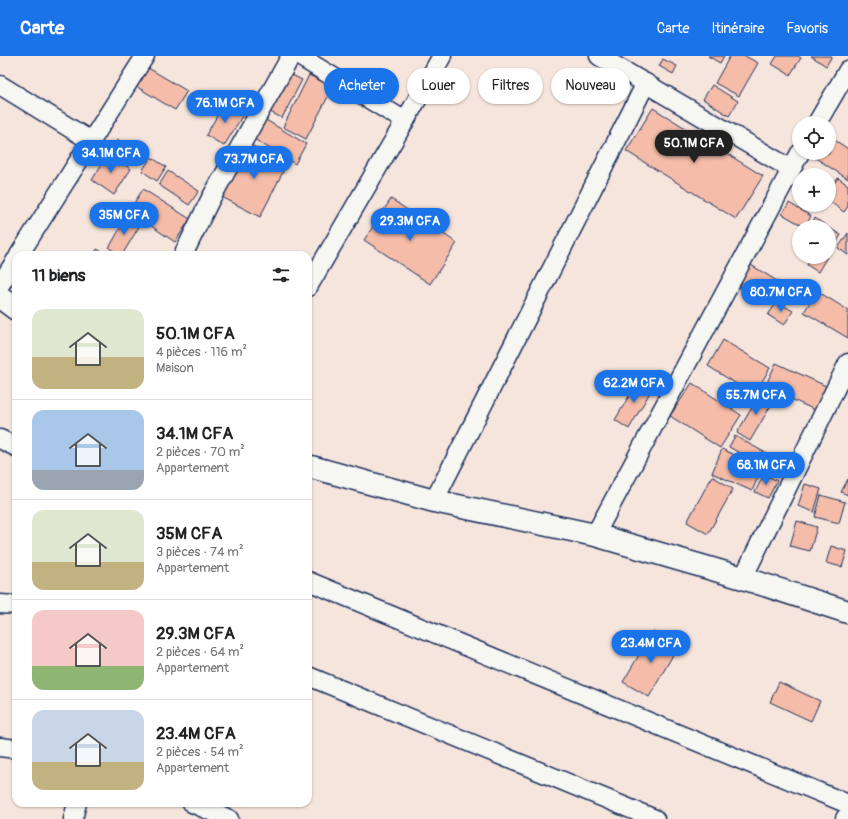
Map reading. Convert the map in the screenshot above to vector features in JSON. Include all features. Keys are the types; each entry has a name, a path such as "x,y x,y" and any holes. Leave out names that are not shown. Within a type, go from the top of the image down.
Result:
{"main road":[{"path":"0,297 12,306"},
{"path":"312,467 434,501 595,535 743,578 848,612"}],"street":[{"path":"22,251 145,56"},
{"path":"185,251 210,200 291,56"},
{"path":"299,56 406,121"},
{"path":"312,280 406,121 442,56"},
{"path":"599,56 791,169"},
{"path":"821,116 848,70"},
{"path":"434,501 646,83"},
{"path":"0,85 91,141"},
{"path":"595,535 796,160"},
{"path":"0,285 12,266"},
{"path":"743,578 843,383 848,362"},
{"path":"0,440 12,445"},
{"path":"312,583 848,804"},
{"path":"0,604 12,605"},
{"path":"312,678 655,819"},
{"path":"0,747 12,748"},
{"path":"73,819 76,807"},
{"path":"201,807 229,819"}],"building":[{"path":"708,56 724,56 720,63"},
{"path":"730,56 745,56 758,63 739,96 715,83"},
{"path":"777,56 798,56 801,58 790,75 772,64"},
{"path":"811,56 832,56 826,66"},
{"path":"663,59 677,66 673,74 659,66"},
{"path":"145,66 187,91 175,110 134,85"},
{"path":"288,73 302,80 282,118 268,111"},
{"path":"309,75 324,82 324,104 306,139 283,127"},
{"path":"712,85 738,101 729,116 703,99"},
{"path":"225,102 244,113 224,146 206,135"},
{"path":"653,108 763,176 736,219 626,151"},
{"path":"266,120 306,144 295,164 254,139"},
{"path":"118,140 137,153 131,162 112,149"},
{"path":"836,141 848,149 848,179 836,171 836,168 831,168 819,160 836,160"},
{"path":"249,144 287,164 260,217 222,197"},
{"path":"108,154 131,169 114,195 92,180"},
{"path":"151,157 166,167 157,181 142,171"},
{"path":"168,171 199,191 189,205 159,185"},
{"path":"838,178 848,185 848,206 844,212 836,206 836,181"},
{"path":"143,189 190,219 175,242 129,211"},
{"path":"391,199 457,243 430,284 364,240"},
{"path":"789,203 792,205 792,212 804,212 811,216 809,220 793,220 782,214"},
{"path":"127,216 140,225 124,251 114,251 109,248"},
{"path":"836,232 841,235 836,243"},
{"path":"848,233 848,255 838,248"},
{"path":"808,264 823,264 818,272"},
{"path":"751,265 782,284 770,304 739,286"},
{"path":"817,291 848,310 848,338 804,312"},
{"path":"777,302 793,311 784,325 768,315"},
{"path":"723,340 770,368 754,395 708,366"},
{"path":"776,363 826,386 815,410 765,387"},
{"path":"639,379 653,387 629,429 615,420"},
{"path":"692,383 741,415 720,448 670,416"},
{"path":"761,392 774,400 750,441 737,433"},
{"path":"735,436 773,457 766,468 729,447"},
{"path":"722,449 762,468 752,491 712,473"},
{"path":"764,474 777,481 768,498 755,492"},
{"path":"712,476 733,489 708,534 687,522"},
{"path":"848,479 848,495 841,492"},
{"path":"805,484 821,489 814,512 798,506"},
{"path":"821,495 845,502 839,523 815,517"},
{"path":"797,521 817,527 810,551 790,546"},
{"path":"831,546 847,551 842,567 826,563"},
{"path":"653,631 678,646 649,697 623,682"},
{"path":"779,682 820,701 811,721 770,702"}]}
